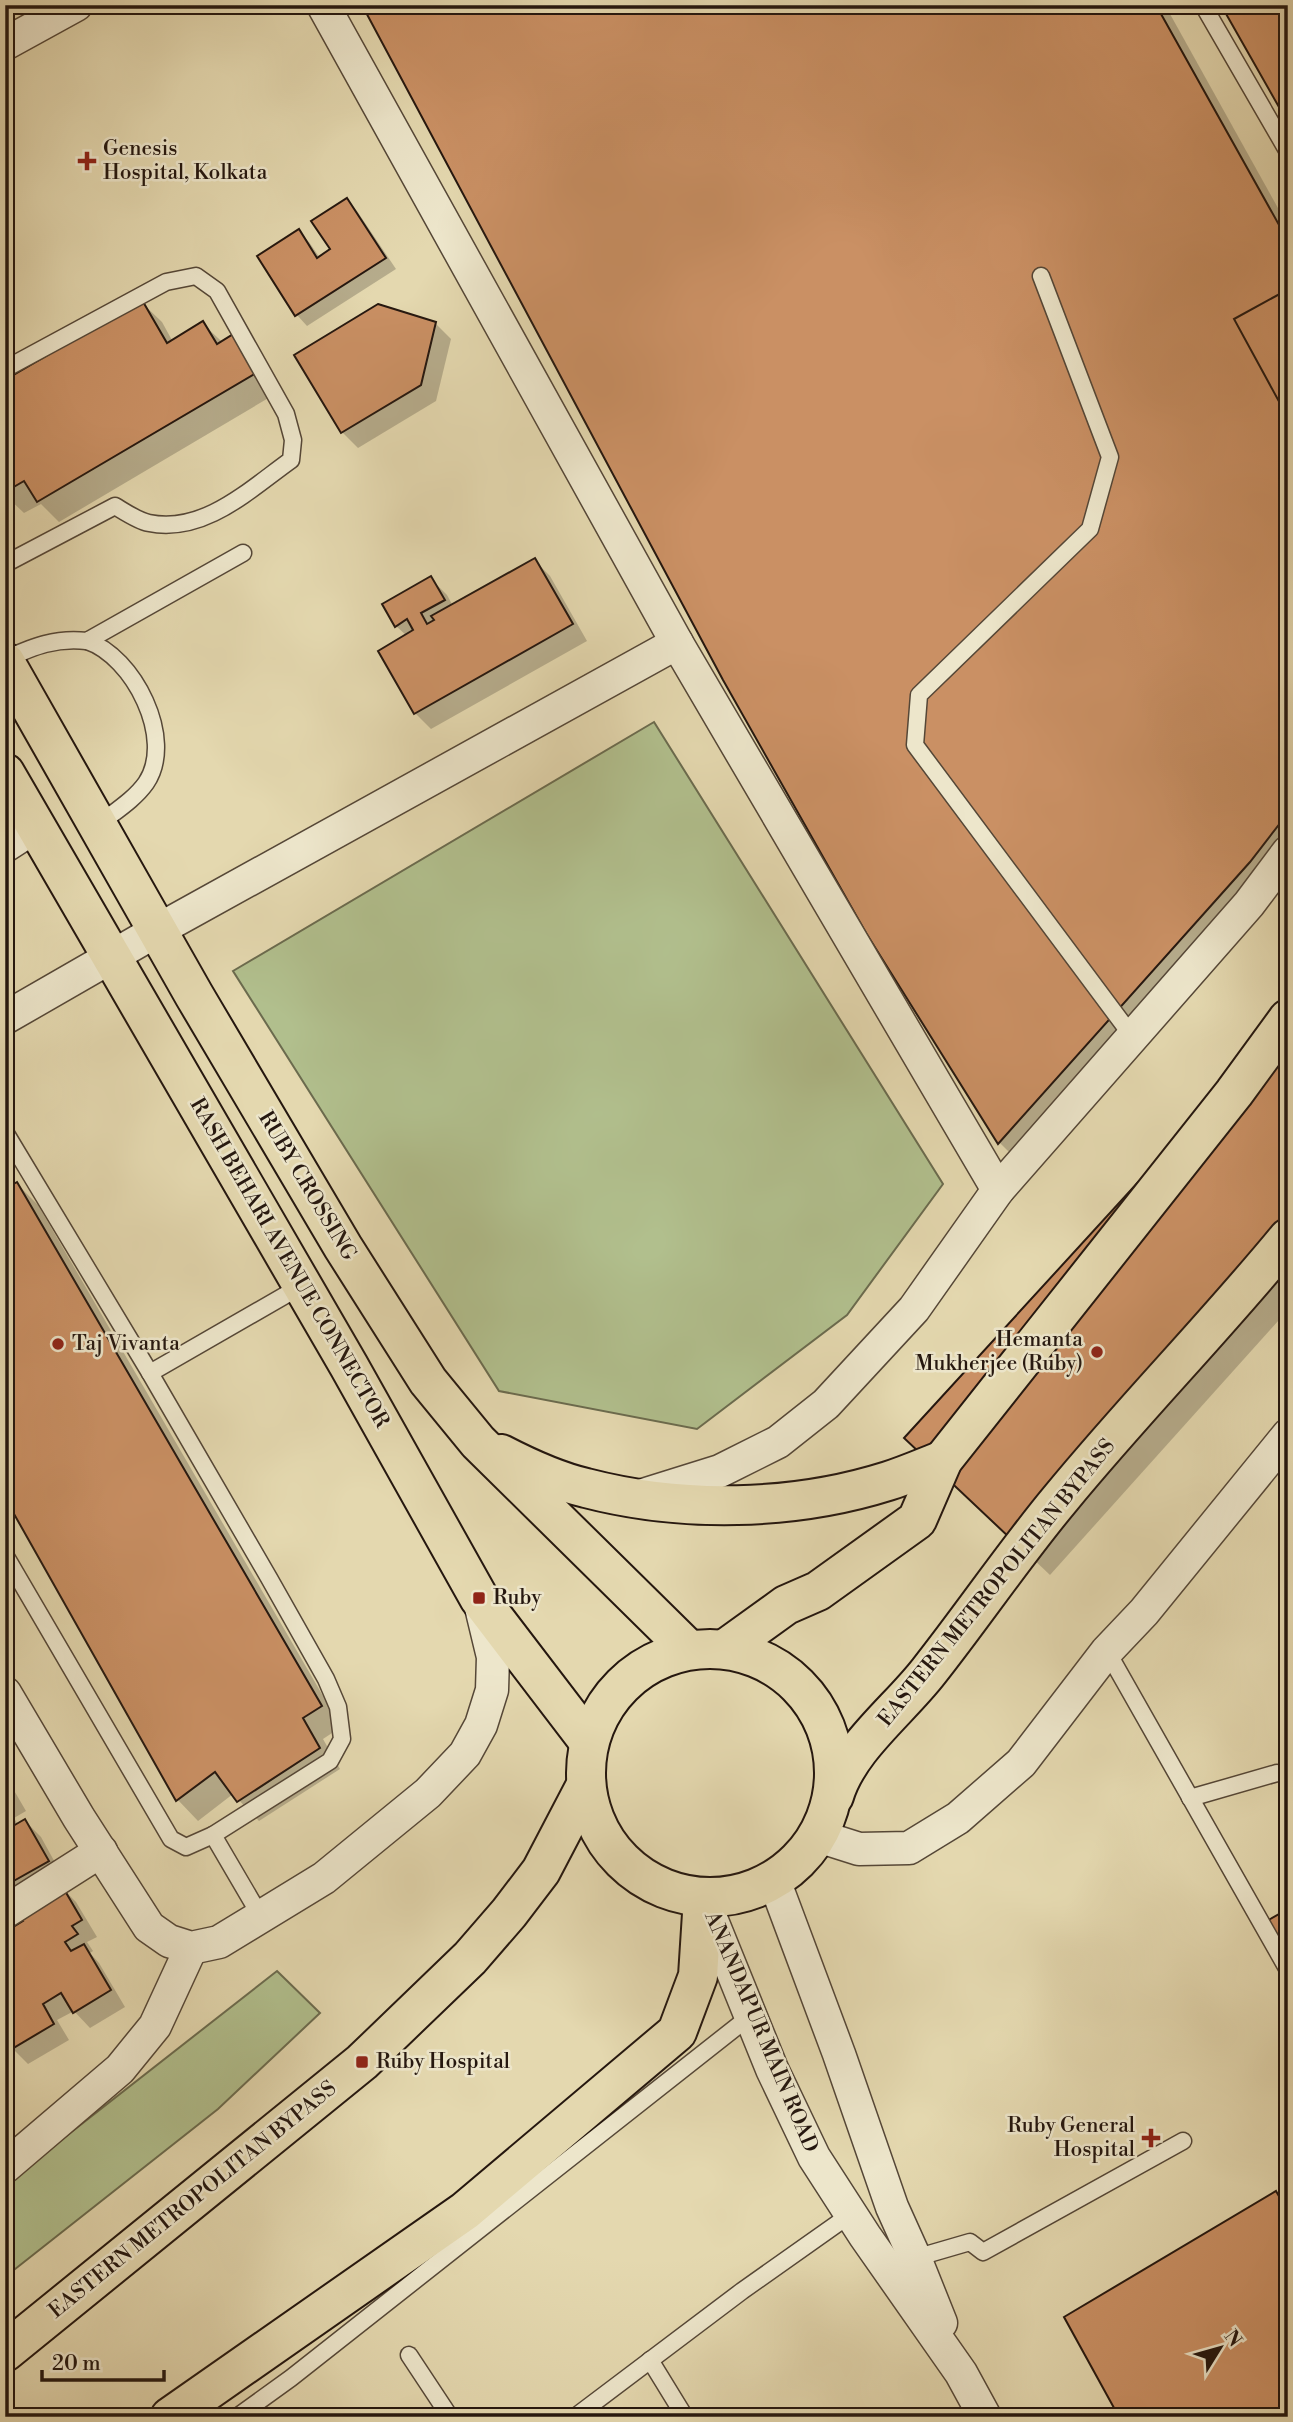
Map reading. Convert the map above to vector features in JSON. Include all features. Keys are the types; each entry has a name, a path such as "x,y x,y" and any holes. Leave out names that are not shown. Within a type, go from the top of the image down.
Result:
{"main road":[{"name":"RUBY CROSSING","path":"5,661 343,1247 428,1381 478,1443 707,1650 759,1659 790,1678 814,1704 829,1737 834,1772 824,1822"},
{"name":"RASH BEHARI AVENUE CONNECTOR","path":"5,773 21,836 112,955 303,1285 479,1598 589,1742"},
{"path":"824,1822 799,1862 774,1880 746,1893 703,1898 654,1884 628,1867 608,1843 593,1816 586,1785 589,1742 603,1709 625,1681 655,1661 707,1650 829,1583 918,1520 943,1460 1234,1093 1288,1019"},
{"name":"EASTERN METROPOLITAN BYPASS","path":"824,1822 838,1781 851,1761 927,1674 1060,1498 1249,1286 1288,1238"},
{"path":"478,1443 542,1474 583,1488 632,1499 685,1504 787,1501 844,1492 889,1481 943,1460"},
{"name":"EASTERN METROPOLITAN BYPASS","path":"5,2352 362,2062 470,1958 541,1871 586,1785"},
{"path":"170,2417 464,2211 677,2032 698,1976 703,1898"}],"street":[{"path":"5,44 76,5"},
{"path":"323,5 677,643 998,1190"},
{"path":"5,1018 112,955 677,643"},
{"path":"632,1499 720,1471 778,1442 826,1404 914,1309 998,1190 1249,904 1288,852"},
{"path":"824,1822 859,1849 909,1848 958,1818 1021,1763 1107,1651 1144,1612 1288,1435"},
{"path":"5,1693 79,1818 149,1927 169,1941 191,1948 219,1942 334,1870 428,1793 464,1754 481,1725 492,1690 493,1657 479,1598"},
{"path":"5,1912 101,1851"},
{"name":"ANANDAPUR MAIN ROAD","path":"774,1880 892,2207 961,2373"},
{"name":"ANANDAPUR MAIN ROAD","path":"703,1898 750,2017 814,2157 961,2373 985,2417"},
{"path":"5,2167 120,2069 155,2026 191,1948"}],"lane":[{"path":"1203,5 1288,152"},
{"path":"5,369 166,282 196,276 217,291 286,414 293,440 291,460 218,511 185,524 147,523 115,506 5,564"},
{"path":"1041,276 1110,457 1090,530 919,695 915,745 1132,1036"},
{"path":"87,641 243,553"},
{"path":"5,661 46,642 73,639 87,641 100,645 120,662 142,695 152,716 157,755 146,783 130,801 98,825"},
{"path":"5,1132 150,1373 326,1679 338,1707 342,1739 330,1761 213,1835 186,1847 171,1839 5,1555"},
{"path":"150,1373 303,1285"},
{"path":"1107,1651 1288,1969"},
{"path":"1190,1798 1277,1773 1288,1775"},
{"path":"213,1835 261,1917"},
{"path":"236,2417 291,2378 750,2017"},
{"path":"915,2258 970,2242 983,2252 1183,2141"},
{"path":"575,2417 851,2214"},
{"path":"409,2355 450,2417"},
{"path":"650,2361 685,2417"}],"green space":[{"path":"654,722 943,1184 847,1315 697,1429 499,1391 233,971"},
{"path":"277,1971 320,2013 218,2109 5,2277 5,2184"}],"building":[{"path":"362,5 1156,5 1288,241 1288,813 1250,862 998,1144 866,933 723,680"},
{"path":"1221,5 1288,5 1288,123"},
{"path":"347,198 386,258 295,316 257,256 299,229 317,258 330,249 311,221"},
{"path":"1285,291 1288,296 1288,418 1234,319"},
{"path":"142,300 167,343 203,321 217,344 235,333 258,372 37,502 24,481 5,492 5,380"},
{"path":"378,304 436,322 421,385 341,433 294,355"},
{"path":"535,558 573,624 414,714 378,651 413,630 407,619 395,627 382,604 431,576 445,600 421,613 427,624 434,620 431,616"},
{"name":"Hemanta Mukherjee (Ruby)","path":"1288,1006 1288,1266 1029,1556 904,1438 1205,1109"},
{"name":"Taj Vivanta","path":"17,1182 322,1706 303,1718 320,1748 237,1802 215,1772 176,1801 5,1498 5,1189"},
{"path":"5,1812 13,1826 25,1819 49,1861 10,1883 5,1874"},
{"path":"61,1884 82,1920 72,1926 78,1934 65,1942 71,1951 84,1944 111,1990 73,2013 61,1993 43,2004 54,2024 10,2050 5,2041 5,1932 23,1921 17,1910"},
{"path":"1288,1909 1288,1966 1265,1922"},
{"path":"1276,2191 1288,2212 1288,2417 1119,2417 1064,2317"}],"place":[{"name":"Genesis Hospital, Kolkata","path":"87,161"},
{"name":"Taj Vivanta","path":"58,1344"},
{"name":"Hemanta Mukherjee (Ruby)","path":"1097,1352"},
{"name":"Ruby","path":"479,1598"},
{"name":"Ruby Hospital","path":"362,2062"},
{"name":"Ruby General Hospital","path":"1151,2138"}]}
